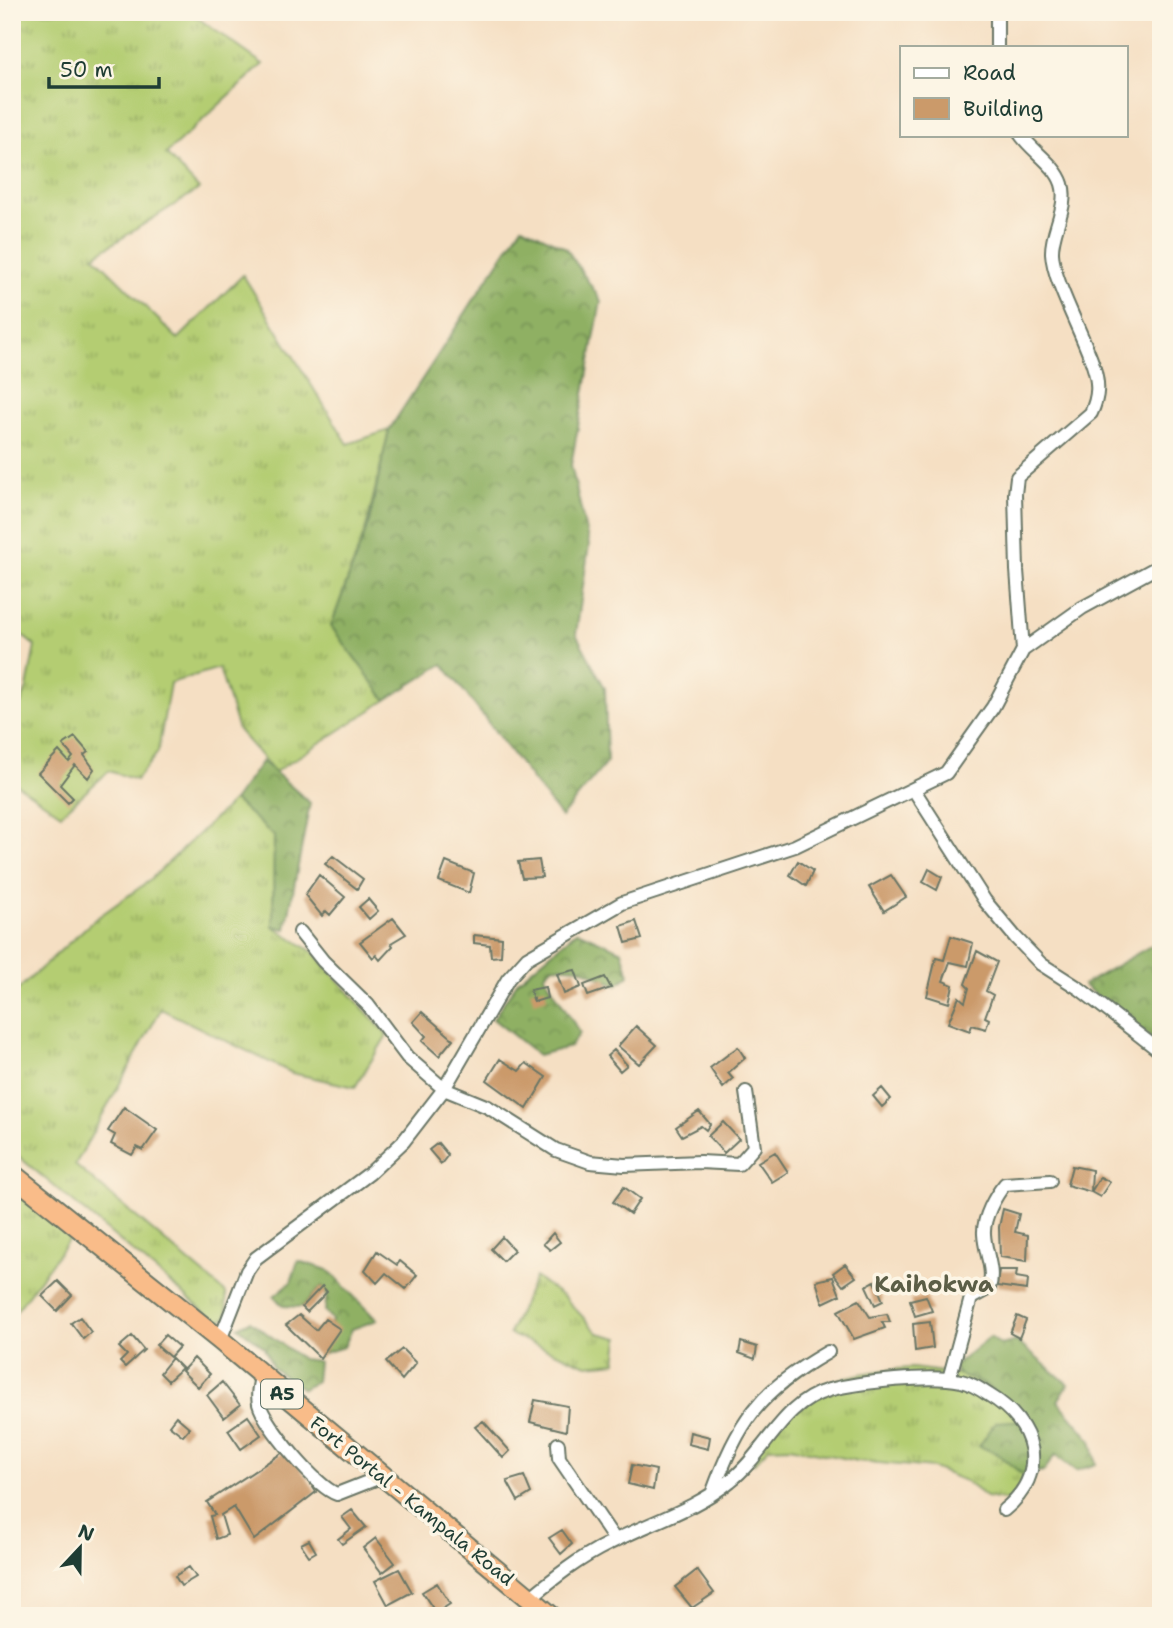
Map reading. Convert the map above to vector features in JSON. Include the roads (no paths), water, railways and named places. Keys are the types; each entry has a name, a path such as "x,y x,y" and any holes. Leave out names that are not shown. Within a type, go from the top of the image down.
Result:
{"highway":[{"name":"Fort Portal - Kampala Road","path":"12,1174 220,1340 538,1609"}],"street":[{"path":"997,12 997,46"},
{"path":"1022,136 1063,184 1063,199 1054,236 1054,266 1084,336 1098,381 1097,399 1091,413 1017,477 1017,558 1023,650"},
{"path":"220,1340 247,1271 256,1258 380,1164 417,1126 444,1089 508,979 527,958 622,903 795,846 946,774 993,707 1023,650 1082,608 1161,565"},
{"path":"914,790 985,901 1016,938 1041,964 1080,989 1161,1052"},
{"path":"300,932 323,961 368,1005 407,1057 444,1089 488,1107 556,1150 590,1162 649,1166 700,1162 739,1164 754,1147 746,1092"},
{"path":"949,1379 971,1298 989,1288 993,1277 984,1231 995,1196 1005,1184 1051,1181"},
{"path":"711,1494 741,1425 760,1400 802,1367 828,1353"},
{"path":"261,1377 258,1396 262,1412 322,1487 337,1494 383,1476"},
{"path":"538,1609 566,1570 615,1540 711,1494 743,1471 787,1415 816,1395 853,1386 949,1379 975,1386 1007,1406 1024,1428 1033,1466 1028,1486 1004,1510"},
{"path":"558,1444 559,1458 615,1540"}],"district":[{"name":"Kaihokwa","path":"934,1284"}]}
